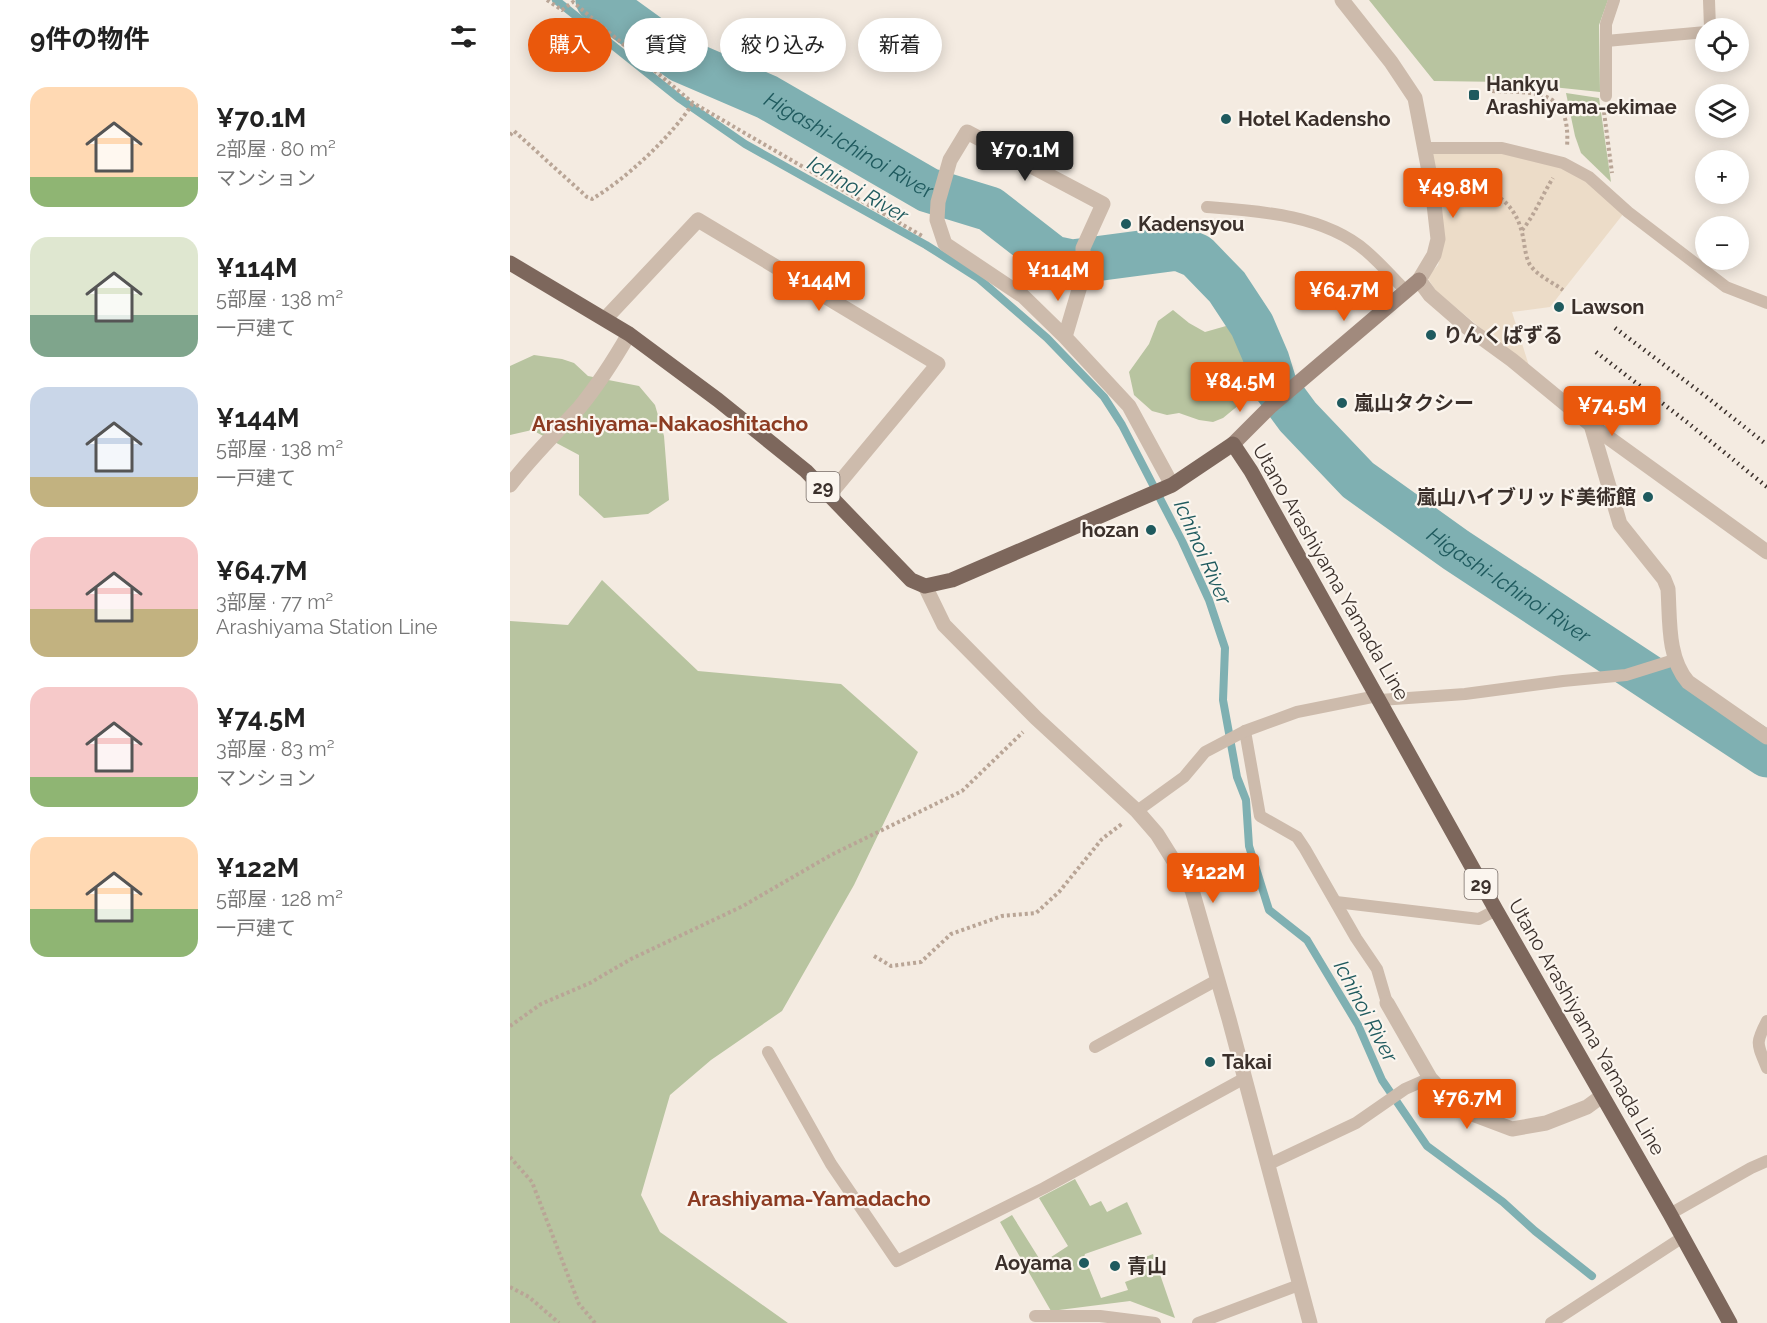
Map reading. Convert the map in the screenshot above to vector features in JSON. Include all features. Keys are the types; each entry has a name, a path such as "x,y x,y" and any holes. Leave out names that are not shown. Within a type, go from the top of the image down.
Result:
{"main road":[{"name":"29","path":"510,263 629,334 717,400 806,471 910,580 925,586"},
{"path":"1233,444 1271,406 1419,280"},
{"name":"Utano Arashiyama Yamada Line","path":"925,586 952,580 1168,487 1233,444 1251,471 1730,1323"}],"street":[{"path":"1342,0 1391,62 1414,98 1432,187 1438,239 1434,255 1419,280 1430,295 1468,328 1512,360 1591,425 1767,552"},
{"path":"1065,337 1083,276 1083,248 1102,204 968,132 950,160 938,202 937,220 945,244 1023,296 1130,406 1168,487"},
{"path":"605,319 698,220 938,364 830,494"},
{"path":"510,485 527,462 580,406 612,364 629,334"},
{"path":"1591,425 1620,524 1664,579 1668,589 1674,660 1680,673 1767,737"},
{"path":"925,586 944,625 1036,718 1137,811 1157,834 1192,890 1310,1323"},
{"path":"1387,1003 1430,1078 1459,1109 1512,1129 1546,1123 1587,1107 1602,1096"}],"lane":[{"path":"1606,96 1606,24 1614,0"},
{"path":"1709,0 1710,18"},
{"path":"1606,41 1695,33"},
{"path":"1424,148 1502,148 1563,163 1589,177 1614,200 1726,286 1767,303"},
{"path":"1207,207 1292,218 1337,233 1365,250 1406,291"},
{"path":"1137,811 1184,777 1205,752 1245,731 1297,712 1379,698 1465,694 1626,675 1674,660"},
{"path":"1245,731 1260,816 1297,837 1377,969 1387,1003"},
{"path":"1336,902 1479,919 1496,910"},
{"path":"1095,1047 1217,980"},
{"path":"1767,1021 1758,1039 1767,1068"},
{"path":"768,1053 831,1164 897,1261 1044,1188 1243,1079"},
{"path":"1267,1165 1356,1123 1405,1089 1430,1078"},
{"path":"1670,1214 1767,1161"},
{"path":"1551,1323 1683,1237"},
{"path":"1198,1323 1299,1285"},
{"path":"1035,1316 1100,1316 1155,1323"}],"path":[{"path":"547,0 562,10 573,2 693,103 925,238 945,244"},
{"path":"1492,91 1534,93 1549,97 1560,106 1568,138 1567,153"},
{"path":"1606,96 1603,108 1614,200"},
{"path":"510,135 514,131 592,200 636,165 682,120 693,103"},
{"path":"1522,230 1530,221 1544,192 1555,176"},
{"path":"1448,185 1472,186 1494,192 1512,209 1522,230 1530,265 1540,275 1563,290"},
{"path":"510,1026 540,1004 590,983 631,959 743,906 831,855 962,791 983,773 1036,718"},
{"path":"874,956 891,966 921,962 951,934 1002,916 1036,913 1059,892 1102,839 1137,811"},
{"path":"510,1156 532,1182 579,1304 595,1323"},
{"path":"510,1287 529,1297 559,1323"}],"green space":[{"path":"1369,0 1608,0 1599,25 1600,92 1506,82 1434,81"},
{"path":"1566,93 1599,98 1611,182 1581,153"},
{"path":"1173,310 1205,332 1226,326 1239,334 1252,383 1245,400 1223,418 1213,422 1179,413 1167,415 1152,411 1134,395 1129,372 1149,344 1158,321"},
{"path":"534,355 574,363 588,376 639,386 655,405 664,436 669,500 648,514 604,518 579,495 579,455 532,430 510,435 510,366"},
{"path":"602,580 698,671 841,684 918,752 854,885 782,1011 711,1060 670,1095 641,1195 660,1232 788,1323 510,1323 510,621 568,625"},
{"path":"1075,1179 1090,1206 1101,1201 1107,1212 1127,1202 1142,1234 1085,1254 1078,1260 1082,1270 1089,1268 1101,1298 1128,1290 1125,1282 1144,1275 1138,1260 1153,1254 1175,1318 1130,1301 1051,1311 1000,1222 1012,1215 1042,1263 1068,1246 1039,1198"}],"shaded area":[{"path":"1428,151 1499,151 1552,164 1589,181 1624,213 1550,307 1512,312 1530,369 1436,291 1427,277 1438,265 1442,250"}],"waterway":[{"name":"Ichinoi River","path":"556,0 680,99 745,144 926,245 978,278 1047,338 1104,397 1122,425 1182,541 1209,600 1225,648 1223,700 1237,777 1246,800 1249,846 1269,910 1307,940 1358,1025 1382,1080 1427,1146 1503,1202 1535,1231 1592,1276"},
{"name":"Higashi-Ichinoi River","path":"598,0 681,60 767,97 928,190 990,209 1053,258 1072,262 1178,248 1197,256 1227,287 1252,325 1275,386 1298,417 1358,480 1456,550 1767,755"}],"railway":[{"path":"1615,328 1767,445"},
{"path":"1596,352 1767,487"}],"place":[{"name":"Hankyu Arashiyama-ekimae","path":"1474,95"},
{"name":"Hotel Kadensho","path":"1226,119"},
{"name":"Kadensyou","path":"1126,224"},
{"name":"Lawson","path":"1559,307"},
{"name":"りんくぱずる","path":"1431,335"},
{"name":"嵐山タクシー","path":"1342,403"},
{"name":"嵐山ハイブリッド美術館","path":"1648,497"},
{"name":"hozan","path":"1151,530"},
{"name":"Takai","path":"1210,1062"},
{"name":"Aoyama","path":"1084,1263"},
{"name":"青山","path":"1115,1266"}],"district":[{"name":"Arashiyama-Nakaoshitacho","path":"670,423"},
{"name":"Arashiyama-Yamadacho","path":"809,1198"}]}
